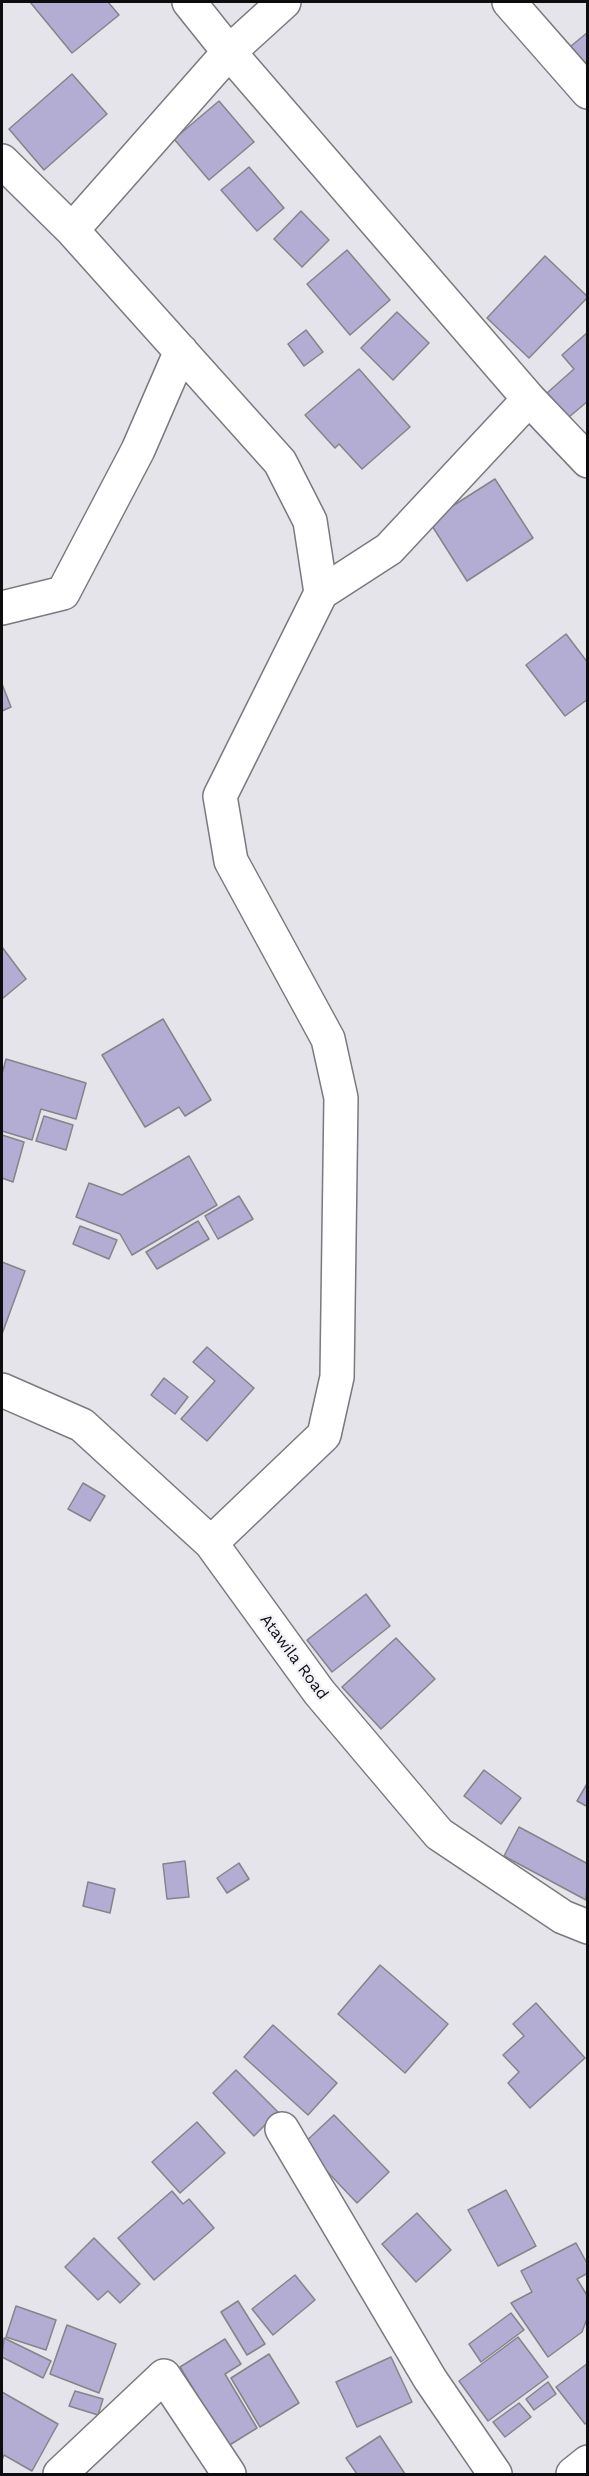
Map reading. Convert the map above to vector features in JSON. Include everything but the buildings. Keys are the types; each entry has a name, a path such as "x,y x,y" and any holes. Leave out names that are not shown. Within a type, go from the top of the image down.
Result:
{"street":[{"path":"189,2 229,52 529,399 588,461"},
{"path":"72,230 229,52 284,2"},
{"path":"509,2 588,92"},
{"path":"2,161 72,230 280,462 310,521 321,592"},
{"path":"2,608 63,592 138,450 181,351"},
{"path":"211,1543 324,1435 337,1377 341,1098 328,1040 231,861 220,796 321,592 389,549 529,399"},
{"name":"Atawila Road","path":"2,1390 82,1425 211,1543 319,1692 439,1834 563,1917 588,1927"},
{"path":"282,2129 430,2379 495,2475"},
{"path":"60,2475 164,2376 229,2475"},
{"path":"573,2475 588,2462"}]}
